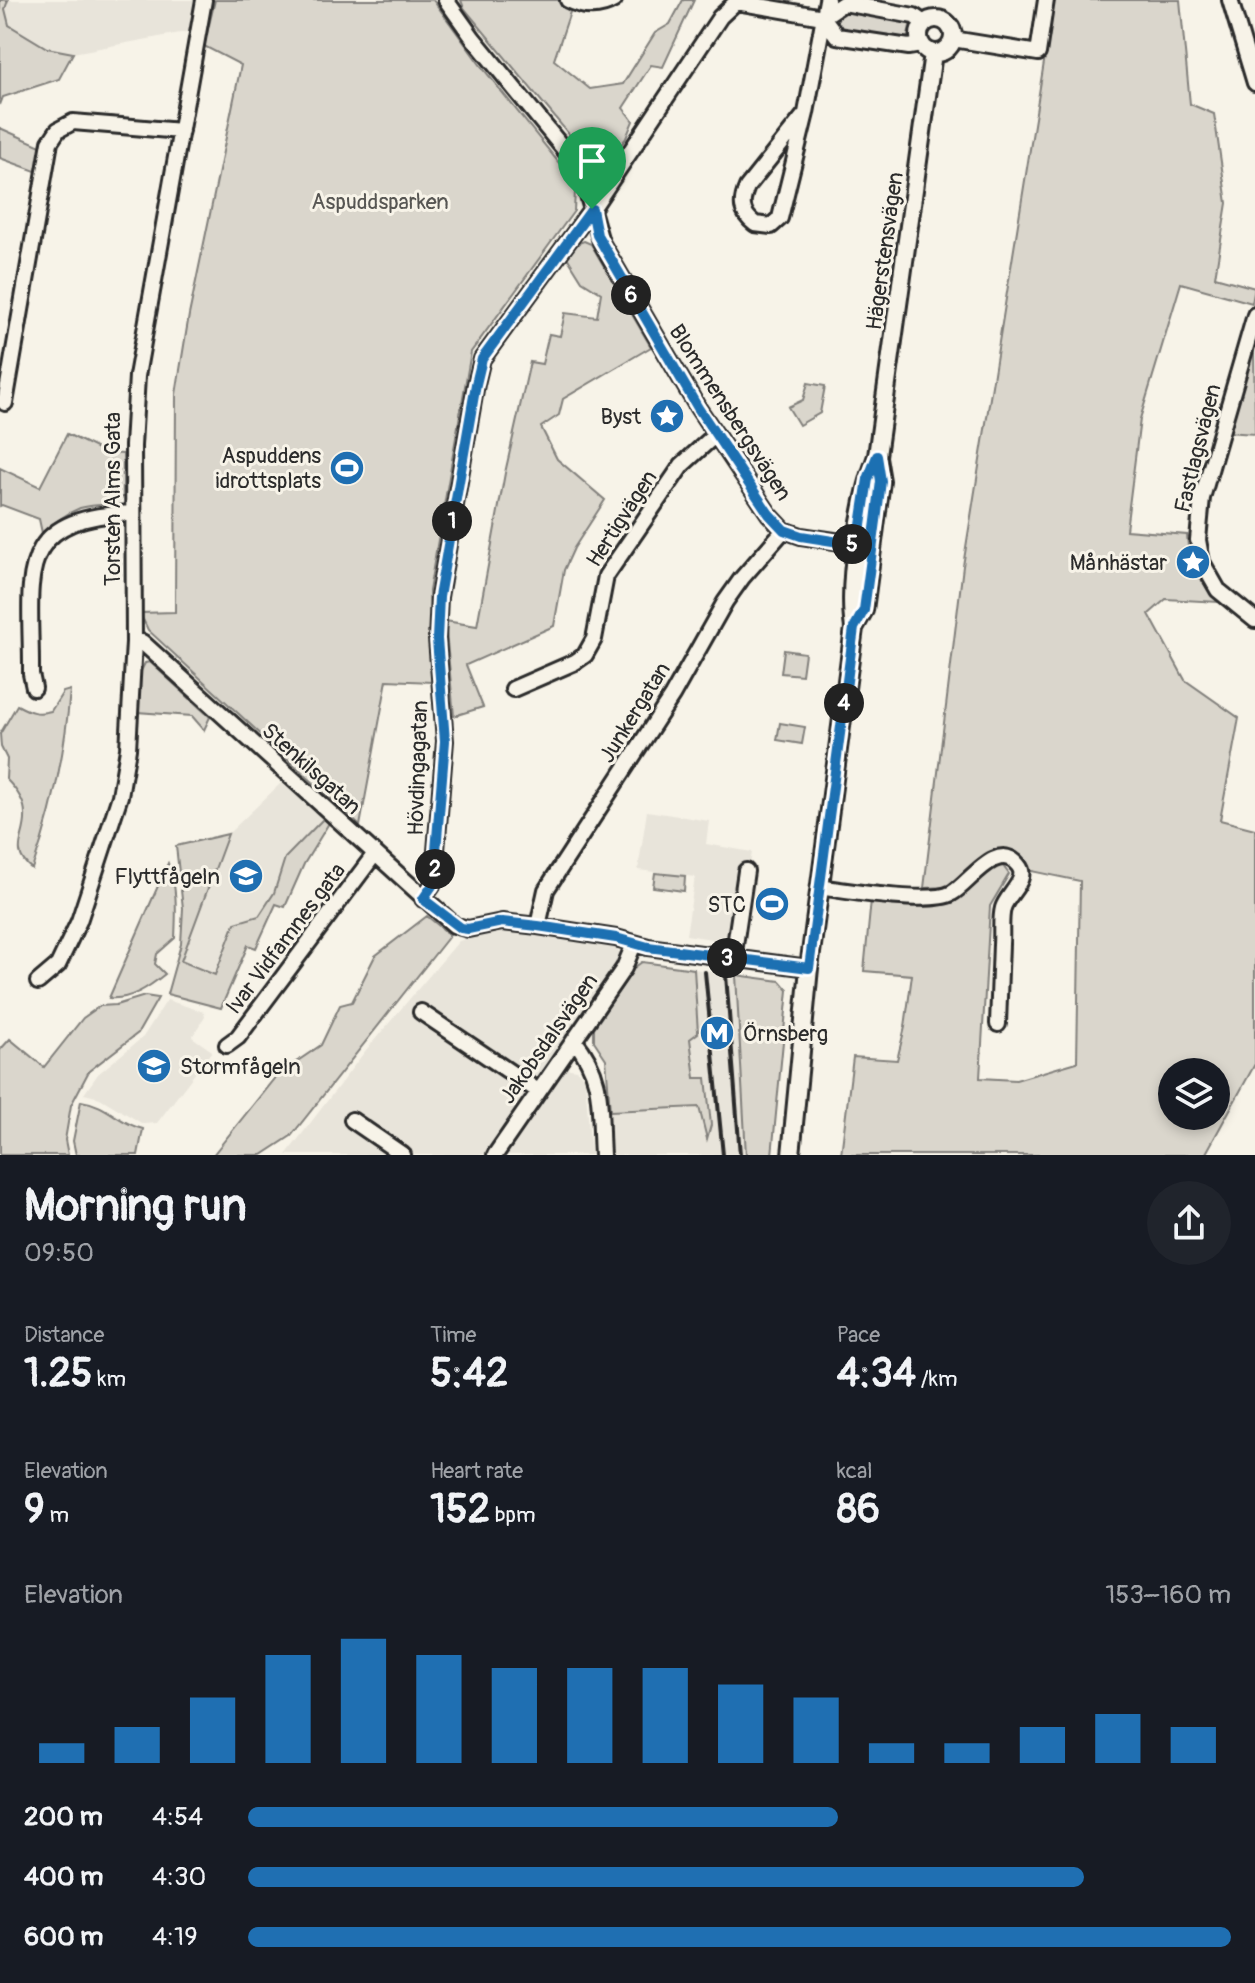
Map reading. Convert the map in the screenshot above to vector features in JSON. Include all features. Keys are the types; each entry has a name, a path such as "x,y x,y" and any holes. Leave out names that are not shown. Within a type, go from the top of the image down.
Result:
{"street":[{"name":"Torsten Alms Gata","path":"38,982 58,965 79,921 120,796 128,749 134,642 133,513 137,376 204,0"},
{"name":"Blommensbergsvägen","path":"446,0 473,38 576,164 601,242 715,435 769,514 784,530 801,536 865,546"},
{"path":"568,0 596,7 614,0"},
{"path":"806,113 742,197 743,212 755,224 771,226 780,218 806,113 827,0"},
{"name":"Hägerstensvägen","path":"791,1155 809,968 854,628 851,606 865,546 868,479 877,456 927,49 918,33 931,20 942,0"},
{"path":"953,39 1038,53 1046,0"},
{"path":"1230,0 1255,83"},
{"path":"736,1 823,17 837,36 946,50 953,39 951,28 931,20 844,3 823,17"},
{"name":"Hövdingagatan","path":"423,899 432,886 434,875 445,741 437,639 439,597 482,359 592,209 720,17 736,1"},
{"path":"5,403 50,142 58,130 73,122 181,131"},
{"name":"Fastlagsvägen","path":"1255,315 1202,498 1198,540 1202,562 1218,590 1255,620"},
{"name":"Hertigvägen","path":"513,689 585,655 594,639 606,576 682,465 715,435"},
{"path":"34,688 31,674 33,563 46,541 65,525 86,516 133,513"},
{"name":"Junkergatan","path":"538,926 546,890 672,696 725,602 784,530"},
{"name":"Stenkilsgatan","path":"134,642 142,642 423,899 461,928 502,922 538,926"},
{"name":"Ivar Vidfamnes gata","path":"227,1045 238,1037 374,855"},
{"path":"819,887 925,898 951,894 997,858 1005,858 1018,865 1020,881 1003,908 998,1024"},
{"path":"733,959 746,871"},
{"path":"538,926 616,938 634,944 809,968"},
{"name":"Jakobsdalsvägen","path":"495,1155 624,968 634,944"},
{"path":"421,1012 538,1091"},
{"path":"574,1040 597,1077 602,1155"},
{"path":"352,1120 403,1155"}],"shaded area":[{"path":"8,0 198,0 191,31 73,53 48,48 9,25 4,9"},
{"name":"Flyttfågeln","path":"281,783 324,818 285,858 274,893 259,916 235,923 215,975 180,962 228,834"},
{"path":"647,811 709,821 706,844 752,852 737,943 686,935 695,877 638,870"},
{"path":"501,928 613,944 620,953 620,962 485,1155 286,1155 366,1050 459,941"},
{"path":"694,969 736,975 746,1155 612,1155 610,1111 699,1107 707,1137 706,1078 696,1078 690,1039 698,1033"},
{"name":"Stormfågeln","path":"167,1000 204,1012 205,1016 192,1037 212,1051 157,1123 143,1124 100,1098 84,1094 98,1074 143,1037"},
{"path":"563,1068 577,1070 585,1079 591,1155 504,1155"}],"green space":[{"path":"0,0 8,0 5,9 9,25 47,48 73,53 59,79 3,97 0,105"},
{"name":"Aspuddsparken","path":"215,0 433,0 481,66 568,174 575,191 574,211 471,352 429,591 432,682 387,680 360,826 148,630 140,613 175,612 176,394 189,315 241,65 204,46"},
{"path":"461,0 559,0 570,12 554,60 590,89 623,84 655,33 670,24 683,0 694,0 663,67 651,65 623,108 633,121 626,138 607,163 592,162 464,8"},
{"path":"1054,0 1180,0 1190,104 1214,114 1227,203 1215,277 1255,288 1252,303 1181,283 1140,419 1126,530 1187,535 1188,547 1180,551 1178,565 1186,575 1198,575 1218,602 1166,599 1149,614 1185,680 1239,718 1220,820 1255,829 1255,1064 1230,1110 1230,1058 1158,1058 1158,1130 1219,1130 1205,1155 841,1155 853,1057 897,1060 912,975 864,971 871,900 921,904 995,864 1003,866 1009,874 990,906 980,1078 1016,1080 1077,1062 1080,881 1032,871 1009,854 994,852 948,887 924,888 963,566"},
{"path":"843,10 911,21 907,40 842,30 837,24"},
{"path":"0,128 43,147 38,172 0,158"},
{"path":"584,241 591,244 651,347 563,399 559,415 541,427 557,459 605,500 574,548 564,570 554,626 466,665 483,707 454,716 445,621 477,626 505,473 530,362 542,364 549,334 560,336 565,313 597,317 601,293 582,281 567,257 576,244"},
{"path":"1254,349 1255,434 1226,432"},
{"path":"808,383 825,386 820,413 799,425 788,407 803,400"},
{"path":"67,434 106,453 123,454 123,497 112,503 75,510 42,533 39,519 0,506 0,468 40,487"},
{"path":"784,650 805,653 802,675 781,673"},
{"path":"150,662 210,717 204,730 192,716 137,712 140,673 145,663"},
{"path":"70,690 57,781 32,869 21,856 25,809 19,795 6,779 7,759 1,747 0,734 17,705 34,712 51,711 63,692"},
{"path":"780,723 805,727 802,744 777,740"},
{"path":"324,818 329,823 304,864 285,907 276,904 256,948 248,945 221,1008 167,994 181,944 183,908 176,846 228,834 181,961 215,975 235,923 259,916 274,893 285,858"},
{"path":"168,863 175,891 175,938 157,954 155,964 165,974 132,995 109,998"},
{"path":"655,873 685,876 684,891 653,887"},
{"path":"427,916 450,935 291,1136 262,1155 213,1155 277,1075 321,1045 340,1005 352,1002 375,956"},
{"path":"642,962 694,969 698,1033 690,1039 695,1078 706,1078 711,1125 707,1139 699,1107 610,1111 606,1059 594,1041 594,1028 635,967"},
{"path":"736,975 780,981 788,990 772,1155 746,1155"},
{"path":"145,996 158,998 138,1033 89,1071 71,1105 65,1140 68,1155 0,1155 0,1050 10,1039 44,1067 83,1018 100,1006 116,1005"},
{"path":"81,1101 98,1106 143,1129 138,1155 76,1155 73,1141"}],"railway":[{"path":"705,972 723,1155"},
{"path":"726,975 740,1155"}],"place":[{"name":"Byst","path":"667,416"},
{"name":"Aspuddens idrottsplats","path":"347,468"},
{"name":"Månhästar","path":"1193,562"},
{"name":"Flyttfågeln","path":"246,876"},
{"name":"STC","path":"772,904"},
{"name":"Örnsberg","path":"717,1033"},
{"name":"Stormfågeln","path":"154,1066"}],"route":[{"path":"592,209 597,235 698,408 769,514 784,530 801,536 858,545 868,479 877,456 881,481 876,521 864,610 854,628 809,968 648,947 616,938 538,926 502,922 461,928 423,899 432,886 434,875 445,741 437,639 439,597 482,359 592,209"}]}
